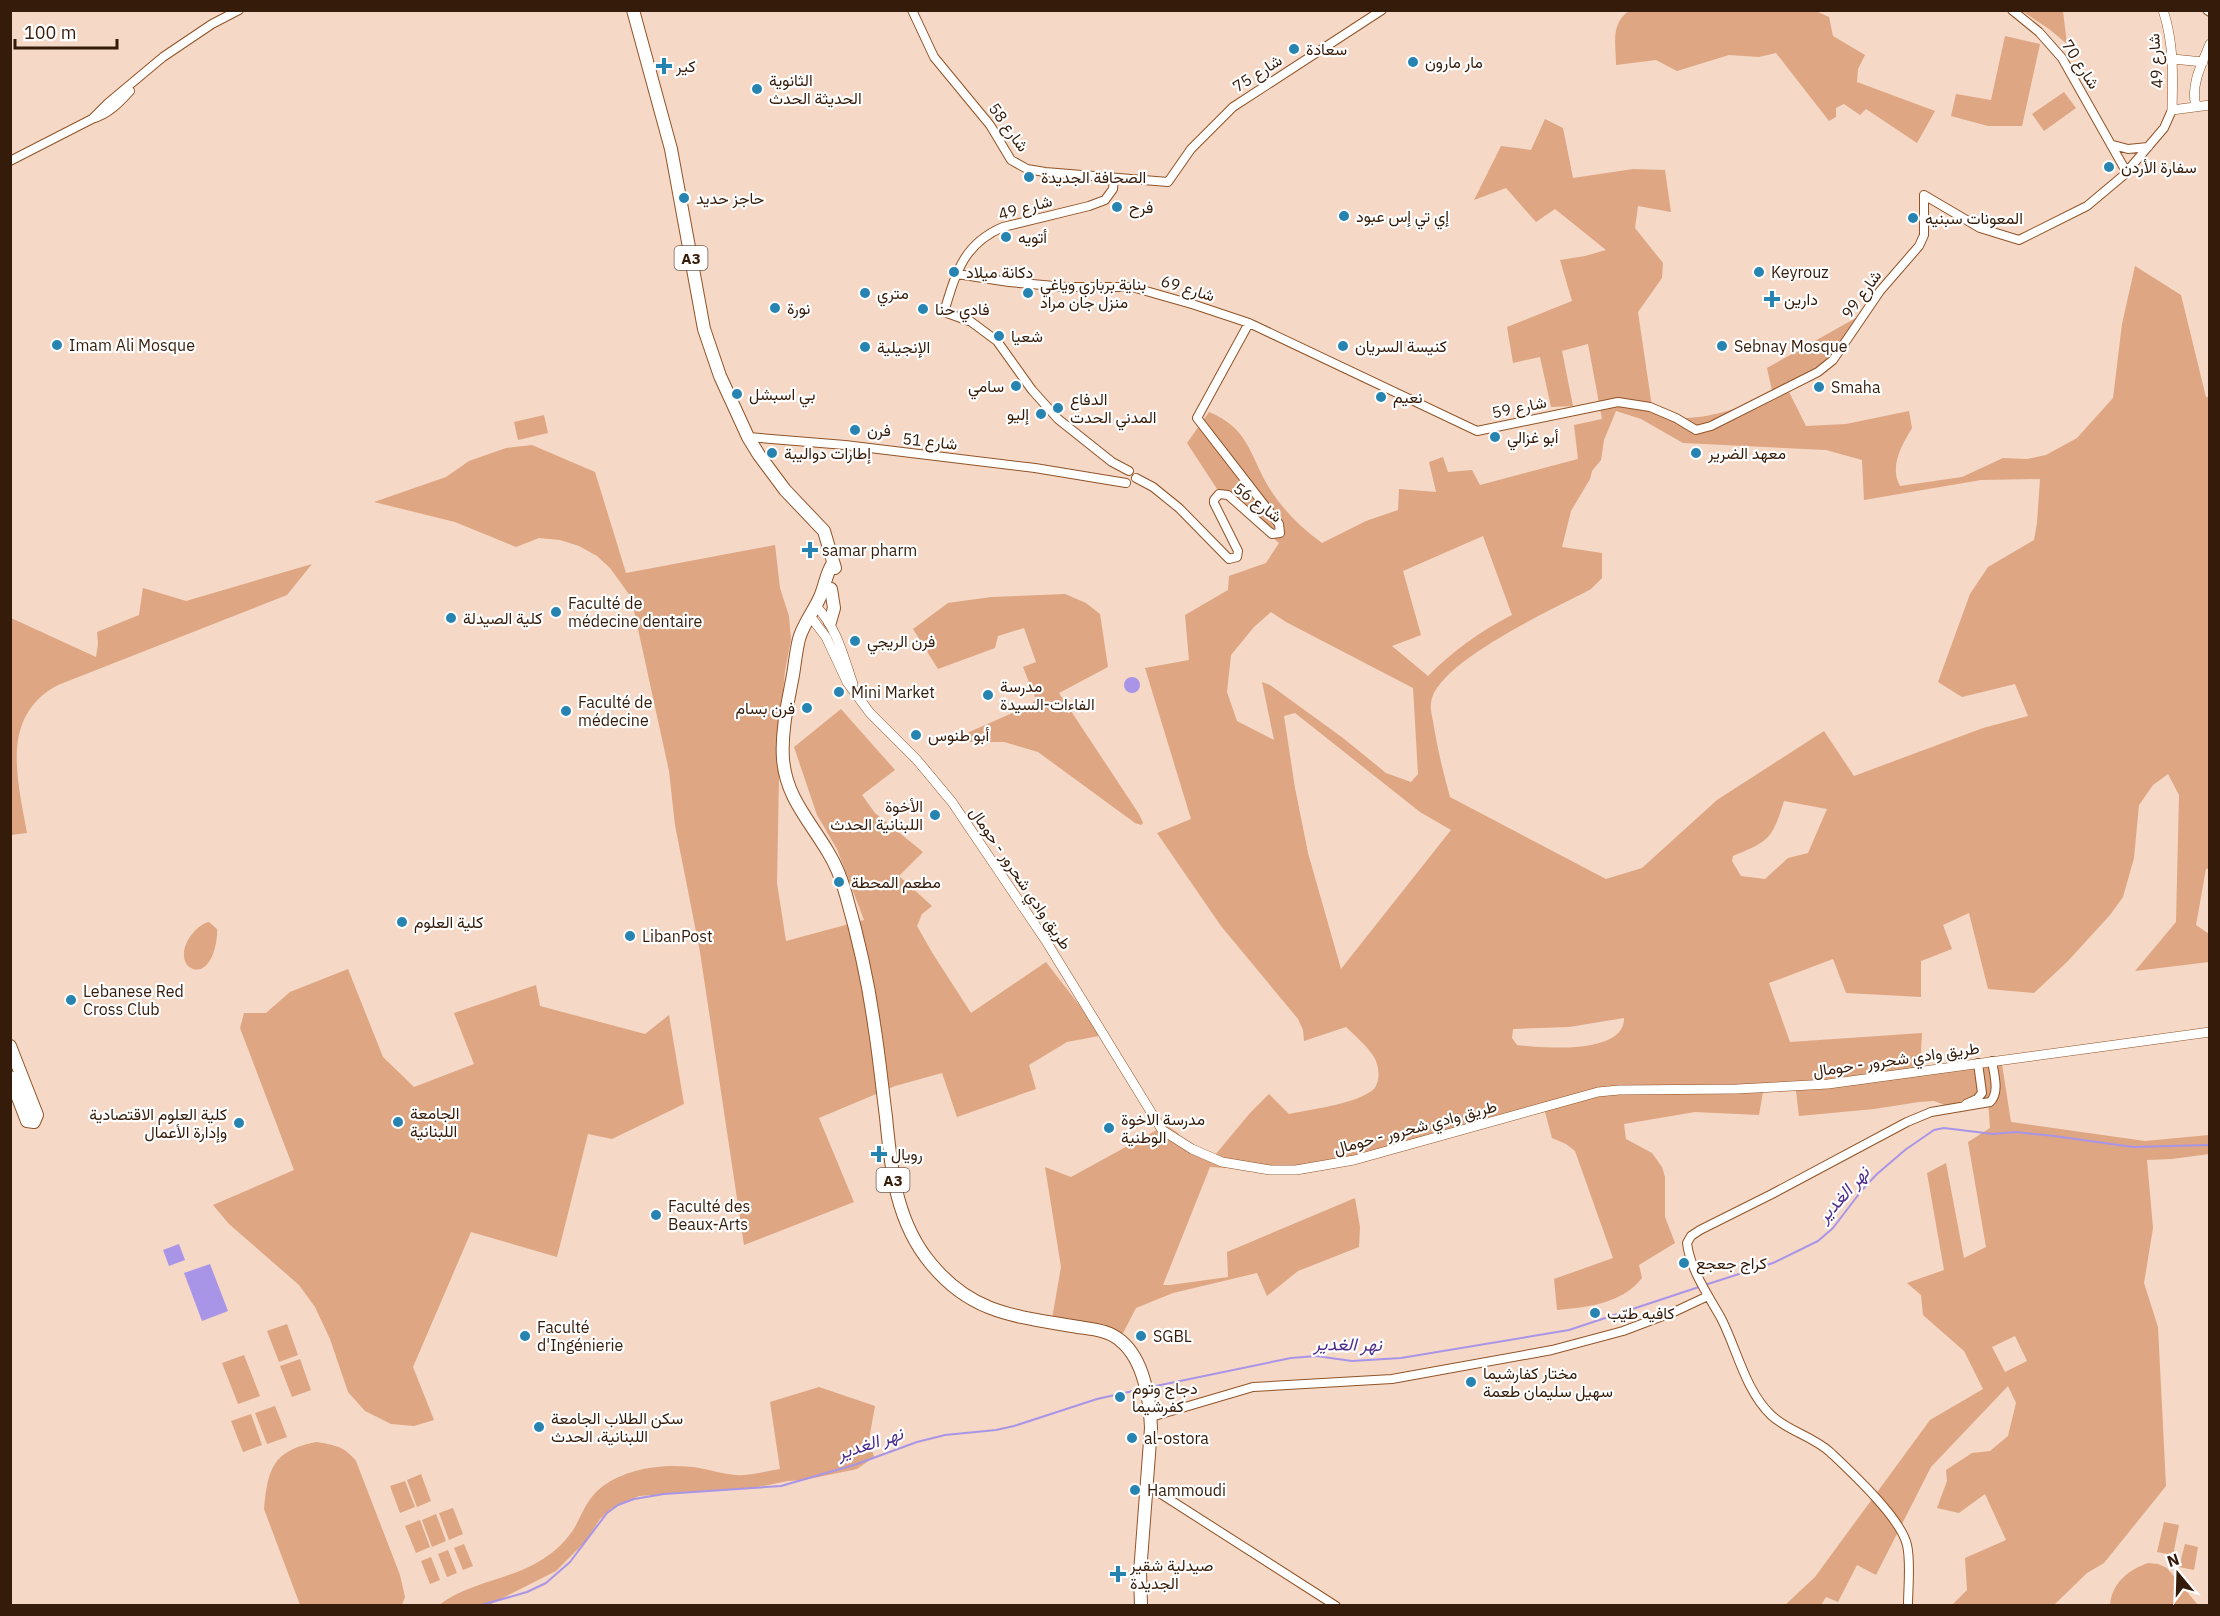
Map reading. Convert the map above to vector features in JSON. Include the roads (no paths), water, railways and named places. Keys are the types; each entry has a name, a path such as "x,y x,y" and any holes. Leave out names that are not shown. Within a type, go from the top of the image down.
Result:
{"highway":[{"name":"A3","path":"633,10 671,149 704,329 720,376 748,437 785,490 824,531 836,570 831,589 815,613"},
{"name":"A3","path":"833,563 828,570 805,645 790,744 791,771 806,816 838,871 850,911 873,1013 896,1193 906,1223 921,1252 950,1285 980,1305 993,1310 1105,1332 1123,1342 1138,1364 1151,1418 1140,1573 1141,1605"},
{"path":"830,622 834,608 831,589"},
{"path":"10,1046 37,1115 34,1122 27,1121 10,1077"}],"main road":[{"name":"شارع 49","path":"2163,10 2169,27 2173,59 2172,110"},
{"path":"2196,106 2193,97 2195,84 2210,44"},
{"path":"2173,59 2202,62"},
{"path":"2172,110 2210,105"},
{"name":"طريق وادي شحرور - حومال","path":"815,613 830,622 838,636 857,697"},
{"name":"طريق وادي شحرور - حومال","path":"815,613 837,663 857,697 917,760 952,802 1046,941 1162,1130 1192,1149 1222,1162 1284,1171 1333,1165 1598,1092 1793,1087 1863,1080 2210,1032"}],"street":[{"path":"10,161 92,119 103,116 119,104 140,78 163,57 212,24 239,10"},
{"name":"شارع 58","path":"912,10 934,57 990,125 1011,160 1035,171 1168,182"},
{"name":"شارع 75","path":"1168,182 1191,149 1233,107 1382,10"},
{"name":"شارع 70","path":"2012,10 2039,32 2062,58 2127,173"},
{"path":"2127,173 2164,128 2172,110"},
{"path":"2113,145 2128,149 2148,147"},
{"name":"شارع 99","path":"1689,427 1699,430 1711,426 1818,372 1833,360 1880,291 1919,246 1924,235 1924,195 1980,228 2019,240 2087,206 2127,173"},
{"name":"شارع 49","path":"956,278 965,255 981,238 1015,223 1105,201 1113,189 1114,178"},
{"path":"956,278 948,310 969,321 997,341 1032,390 1058,419 1112,462 1129,479"},
{"name":"شارع 69","path":"956,278 1090,288 1132,287 1249,323 1361,376"},
{"name":"شارع 56","path":"1129,479 1157,490 1179,508 1229,559 1237,557 1238,550 1214,503 1219,494 1228,495 1272,534 1277,535 1281,532 1279,524 1197,418 1249,323"},
{"name":"شارع 59","path":"1361,376 1477,431 1618,402 1650,407 1676,417 1689,427"},
{"name":"شارع 51","path":"748,437 844,445 1108,479 1129,479"},
{"path":"1908,1605 1908,1549 1895,1522 1846,1467 1822,1444 1776,1419 1763,1406 1698,1276 1687,1246 1688,1240 1695,1233 1906,1122 1930,1112 1982,1104 1995,1097 1992,1061"},
{"path":"1959,1107 1977,1099 1982,1093 1978,1063"},
{"path":"1151,1418 1253,1388 1392,1379 1552,1350 1623,1331 1676,1311 1706,1292"},
{"path":"1148,1485 1336,1605"}],"waterway":[{"name":"نهر الغدير","path":"1705,1285 1773,1263 1818,1241 1833,1228 1877,1174 1905,1150 1934,1130 1944,1128 1993,1134 2015,1132 2133,1147 2210,1145"},
{"name":"نهر الغدير","path":"1151,1387 1291,1358 1316,1356 1352,1361 1401,1358 1569,1330 1699,1287"},
{"name":"نهر الغدير","path":"478,1606 527,1592 546,1583 570,1562 607,1513 618,1505 634,1499 664,1494 781,1486 854,1465 917,1442 945,1435 1014,1426 1097,1399 1142,1389"}],"place":[{"name":"سعادة","path":"1294,49"},
{"name":"مار مارون","path":"1413,62"},
{"name":"كير","path":"664,66"},
{"name":"الثانوية الحديثة الحدث","path":"757,89"},
{"name":"سفارة الأردن","path":"2109,167"},
{"name":"الصحافة الجديدة","path":"1029,177"},
{"name":"حاجز حديد","path":"684,198"},
{"name":"فرح","path":"1117,207"},
{"name":"إي تي إس عبود","path":"1344,216"},
{"name":"المعونات سبنيه","path":"1913,218"},
{"name":"أتويه","path":"1006,237"},
{"name":"دكانة ميلاد","path":"954,272"},
{"name":"Keyrouz","path":"1759,272"},
{"name":"متري","path":"865,293"},
{"name":"بناية برباري وياغي منزل جان مراد","path":"1028,293"},
{"name":"دارين","path":"1772,299"},
{"name":"نورة","path":"775,308"},
{"name":"فادي حنا","path":"923,309"},
{"name":"شعيا","path":"999,336"},
{"name":"Imam Ali Mosque","path":"57,345"},
{"name":"كنيسة السريان","path":"1343,346"},
{"name":"Sebnay Mosque","path":"1722,346"},
{"name":"الإنجيلية","path":"865,347"},
{"name":"سامي","path":"1016,386"},
{"name":"Smaha","path":"1819,387"},
{"name":"بي اسبشل","path":"737,394"},
{"name":"نعيم","path":"1381,397"},
{"name":"الدفاع المدني الحدت","path":"1058,408"},
{"name":"إليو","path":"1041,414"},
{"name":"فرن","path":"855,430"},
{"name":"أبو غزالي","path":"1495,437"},
{"name":"إطارات دواليبة","path":"772,453"},
{"name":"معهد الضرير","path":"1696,453"},
{"name":"samar pharm","path":"810,550"},
{"name":"Faculté de médecine dentaire","path":"556,612"},
{"name":"كلية الصيدلة","path":"451,618"},
{"name":"فرن الريجي","path":"855,641"},
{"name":"Mini Market","path":"839,692"},
{"name":"مدرسة الفاءات-السيدة","path":"988,695"},
{"name":"فرن بسام","path":"807,708"},
{"name":"Faculté de médecine","path":"566,711"},
{"name":"أبو طنوس","path":"916,735"},
{"name":"الأخوة اللبنانية الحدث","path":"935,815"},
{"name":"مطعم المحطة","path":"839,882"},
{"name":"كلية العلوم","path":"402,922"},
{"name":"LibanPost","path":"630,936"},
{"name":"Lebanese Red Cross Club","path":"71,1000"},
{"name":"الجامعة اللبنانية","path":"398,1122"},
{"name":"كلية العلوم الاقتصادية وإدارة الأعمال","path":"239,1123"},
{"name":"مدرسة الاخوة الوطنية","path":"1109,1128"},
{"name":"رويال","path":"879,1154"},
{"name":"Faculté des Beaux-Arts","path":"656,1215"},
{"name":"كراج جعجع","path":"1684,1263"},
{"name":"كافيه طيّب","path":"1595,1313"},
{"name":"Faculté d'Ingénierie","path":"525,1336"},
{"name":"SGBL","path":"1141,1336"},
{"name":"مختار كفارشيما سهيل سليمان طعمة","path":"1471,1382"},
{"name":"دجاج وتوم كفرشيما","path":"1120,1397"},
{"name":"سكن الطلاب الجامعة اللبنانية، الحدث","path":"539,1427"},
{"name":"al-ostora","path":"1132,1438"},
{"name":"Hammoudi","path":"1135,1490"},
{"name":"صيدلية شقير الجديدة","path":"1118,1574"}]}
